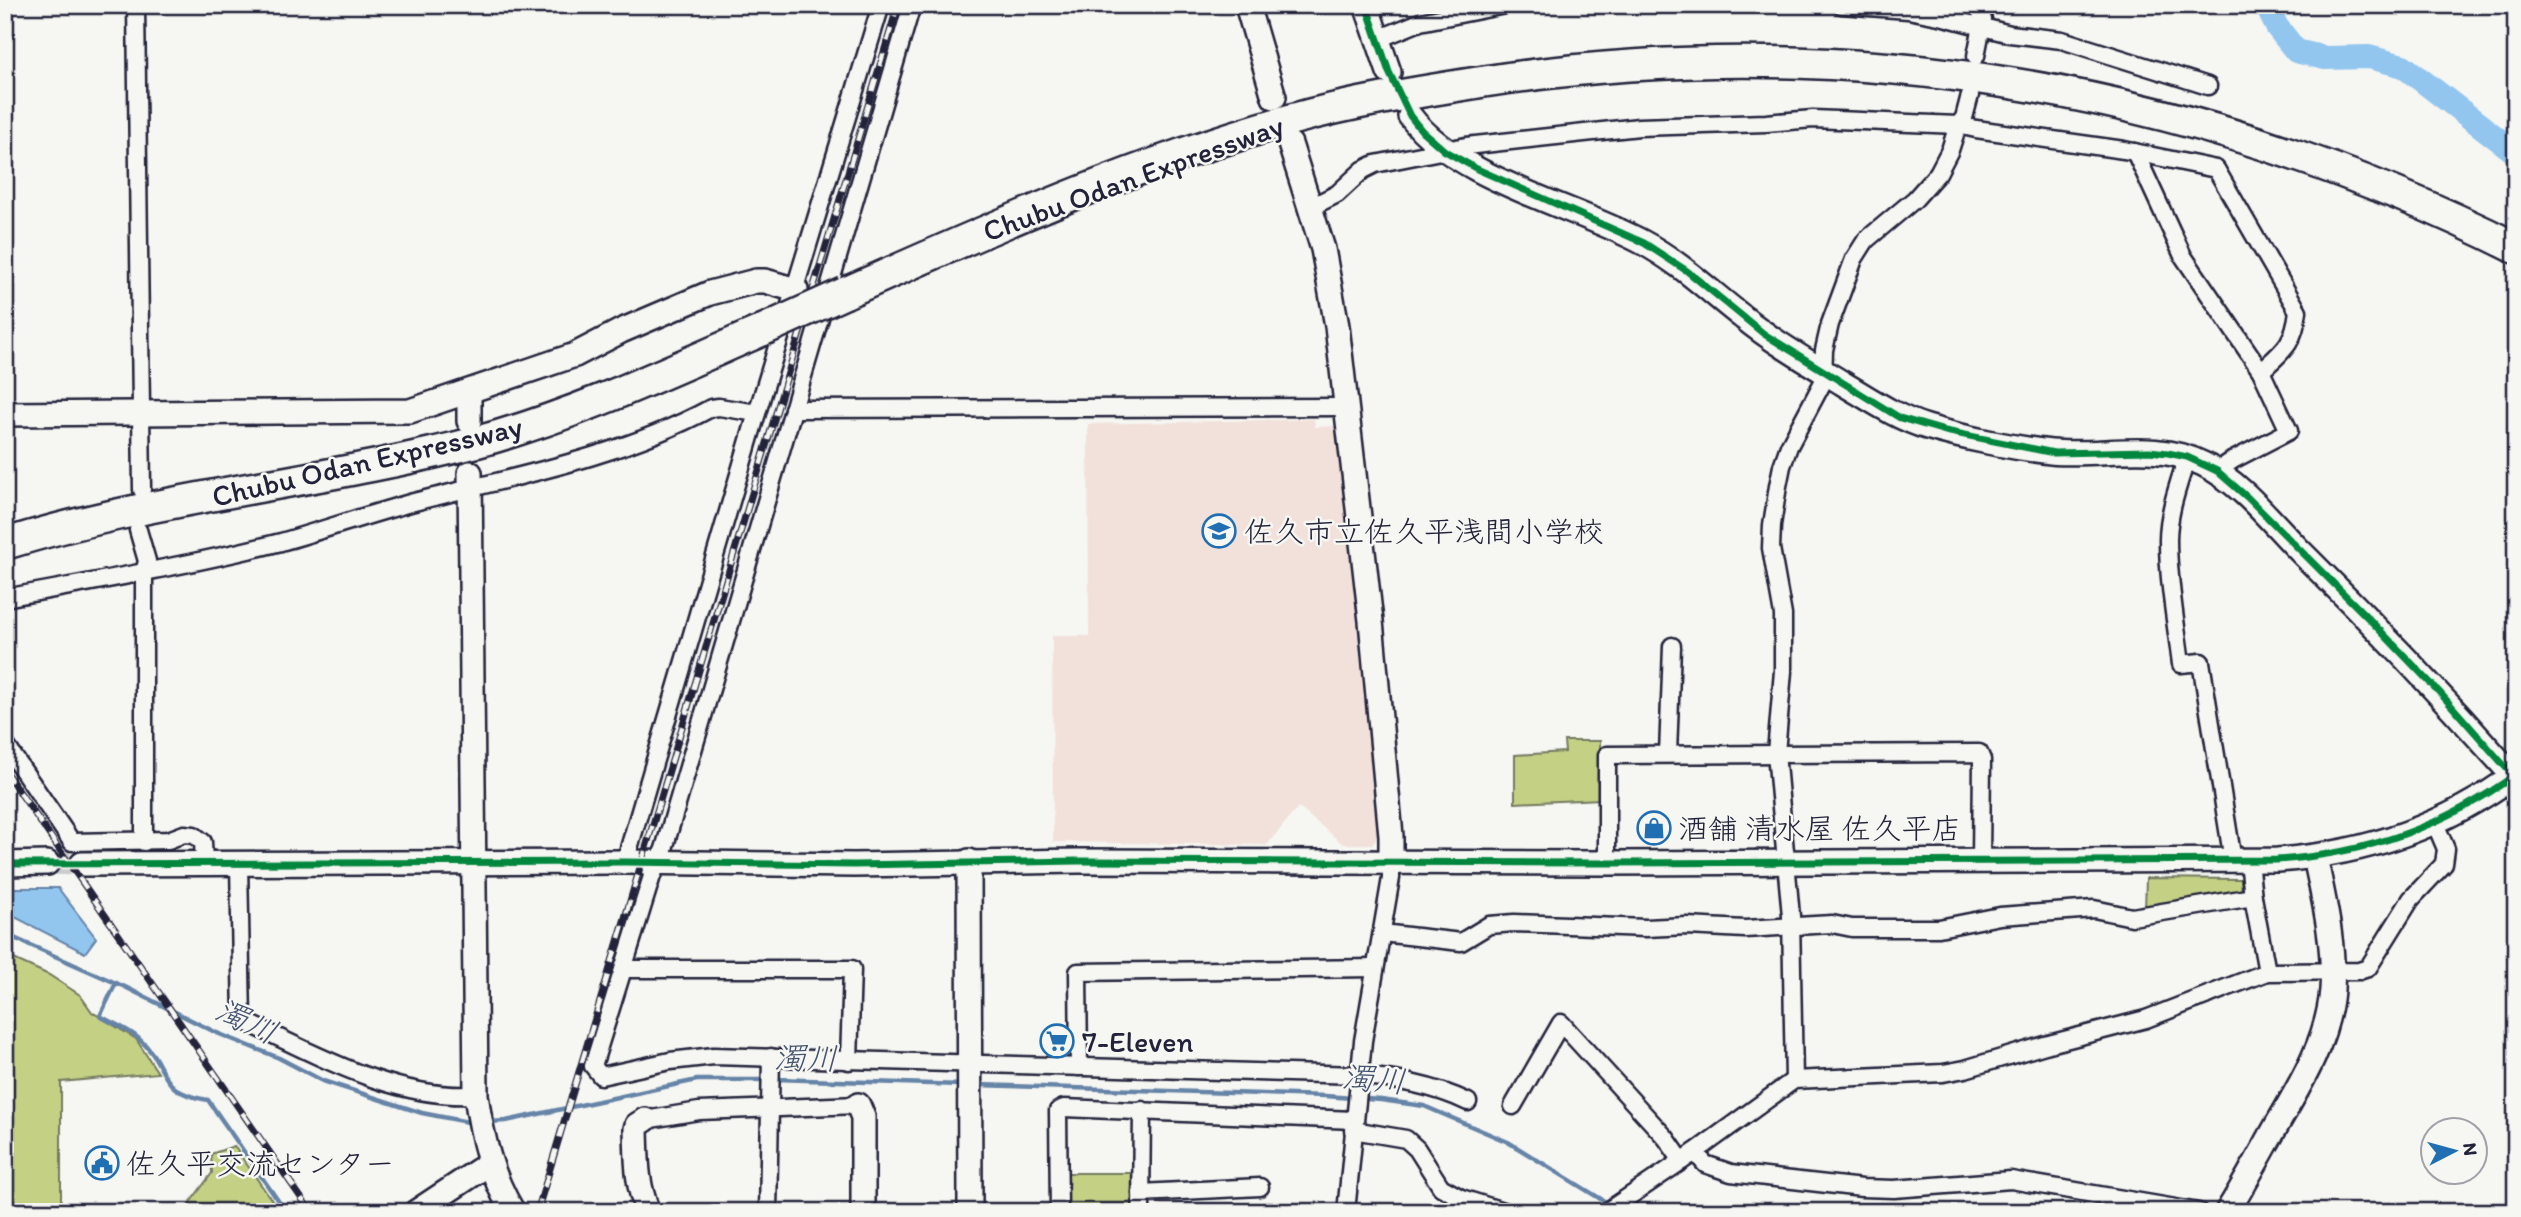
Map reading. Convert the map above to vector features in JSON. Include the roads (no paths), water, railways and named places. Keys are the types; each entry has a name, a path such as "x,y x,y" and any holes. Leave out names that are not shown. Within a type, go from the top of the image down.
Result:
{"highway":[{"name":"Chubu Odan Expressway","path":"5,544 106,515 183,502 479,441 600,400 1071,195 1223,140 1298,118 1390,98 1538,73 1699,61 1783,61 1940,73 2098,98 2202,125 2297,154 2412,199 2516,248"},
{"name":"Chubu Odan Expressway","path":"5,557 183,502"}],"street":[{"path":"136,5 142,490"},
{"path":"625,862 881,5"},
{"path":"912,5 664,849 593,1066 600,1076 692,1057 771,1061 849,1060 971,1069 1079,1067 1358,1078 1428,1087 1468,1102"},
{"path":"1247,5 1274,97"},
{"path":"1366,5 1388,72"},
{"path":"1378,39 1420,22 1506,5"},
{"path":"1842,5 1908,10 1944,17 2010,34 2073,43 2200,76"},
{"path":"1976,56 1983,20 1979,5"},
{"path":"1794,1080 1790,925 1776,753 1783,671 1783,615 1772,564 1772,525 1782,466 1789,446 1821,391 1824,350 1830,324 1854,259 1866,240 1915,199 1938,173 1950,150 1958,125 1964,118 1969,95"},
{"path":"82,864 2241,861 2315,857 2368,847 2435,823 2481,799 2515,776 2371,621 2247,497 2217,471 2187,457 2149,451 2053,453 1945,431 1900,418 1764,334 1687,271 1644,243 1485,173 1445,151 1422,131 1410,116"},
{"path":"1311,207 1336,194 1363,170 1375,164 1466,146 1639,127 1813,119 1958,125 1976,130 2135,152 2217,169 2298,311 2292,340 2261,371"},
{"path":"1290,144 1311,207 1332,289 1371,621 1391,836 1391,878 1358,1078 1346,1212"},
{"path":"2135,152 2183,256 2261,371 2289,431 2217,471"},
{"path":"5,414 410,411 575,355 621,331 710,293 757,281 796,290"},
{"path":"469,392 470,421"},
{"path":"793,409 1346,407"},
{"path":"5,598 144,572 278,542 414,502 471,481 495,484 654,434 711,408 757,413"},
{"path":"2187,457 2174,500 2168,539 2181,664 2201,662 2241,861 2253,897 2267,972"},
{"path":"471,481 477,1101 490,1163 513,1212"},
{"path":"138,530 147,561 144,572 144,842"},
{"path":"1668,754 1672,646"},
{"path":"5,744 72,842 144,842 169,840 184,834 194,835 203,842 204,864"},
{"path":"1607,863 1607,755 1776,753 1979,753 1982,760 1981,861"},
{"path":"1607,1211 1794,1080 1943,1073 1965,1069 2045,1045 2146,1020 2267,972 2359,971 2368,968 2411,899 2444,864 2446,849 2435,823"},
{"path":"2227,1212 2312,1062 2330,1004 2332,972 2328,923 2315,857"},
{"path":"970,861 970,1212"},
{"path":"5,864 47,863"},
{"path":"239,864 242,1020 339,1065 370,1076 400,1086 477,1101"},
{"path":"1382,933 1461,942 1489,925 1514,923 1646,928 1687,926 1745,929 1832,924 1852,928 1939,928 2000,916 2094,909 2132,917 2253,897"},
{"path":"1079,1067 1078,972 1375,968"},
{"path":"624,969 852,969 849,1060"},
{"path":"1513,1106 1560,1023 1667,1138 1689,1156 1720,1170 1862,1188 1894,1189 2011,1180 2199,1212"},
{"path":"768,1212 771,1061"},
{"path":"648,1212 638,1184 637,1170 636,1129 637,1125 645,1120 699,1111 858,1105 863,1117 863,1212"},
{"path":"1059,1212 1058,1111 1064,1108 1354,1119 1406,1139 1417,1149 1441,1187 1461,1198 1506,1212"},
{"path":"1140,1212 1142,1110"},
{"path":"416,1212 490,1163"},
{"path":"1141,1193 1260,1187"}],"water":[{"path":"5,888 58,888 96,938 85,953 5,912"}],"waterway":[{"path":"2266,5 2277,27 2296,51 2325,58 2369,57 2403,66 2516,153"},
{"name":"濁川","path":"5,934 125,987 217,1033 279,1058 323,1081 422,1113 473,1123"},
{"path":"116,983 100,1016 138,1038 179,1091 208,1100 286,1212"},
{"name":"濁川","path":"775,1079 962,1085"},
{"name":"濁川","path":"489,1122 506,1121 697,1080 766,1080"},
{"name":"濁川","path":"978,1085 1325,1096 1424,1106 1508,1142 1609,1204"}],"tunnel":[{"path":"47,863 82,864"}],"railway":[{"path":"537,1212 898,5"},
{"path":"5,771 311,1212"}],"place":[{"name":"佐久市立佐久平浅間小学校","path":"1219,531"},
{"name":"酒舗 清水屋 佐久平店","path":"1654,828"},
{"name":"7-Eleven","path":"1057,1041"},
{"name":"佐久平交流センター","path":"102,1163"}]}
